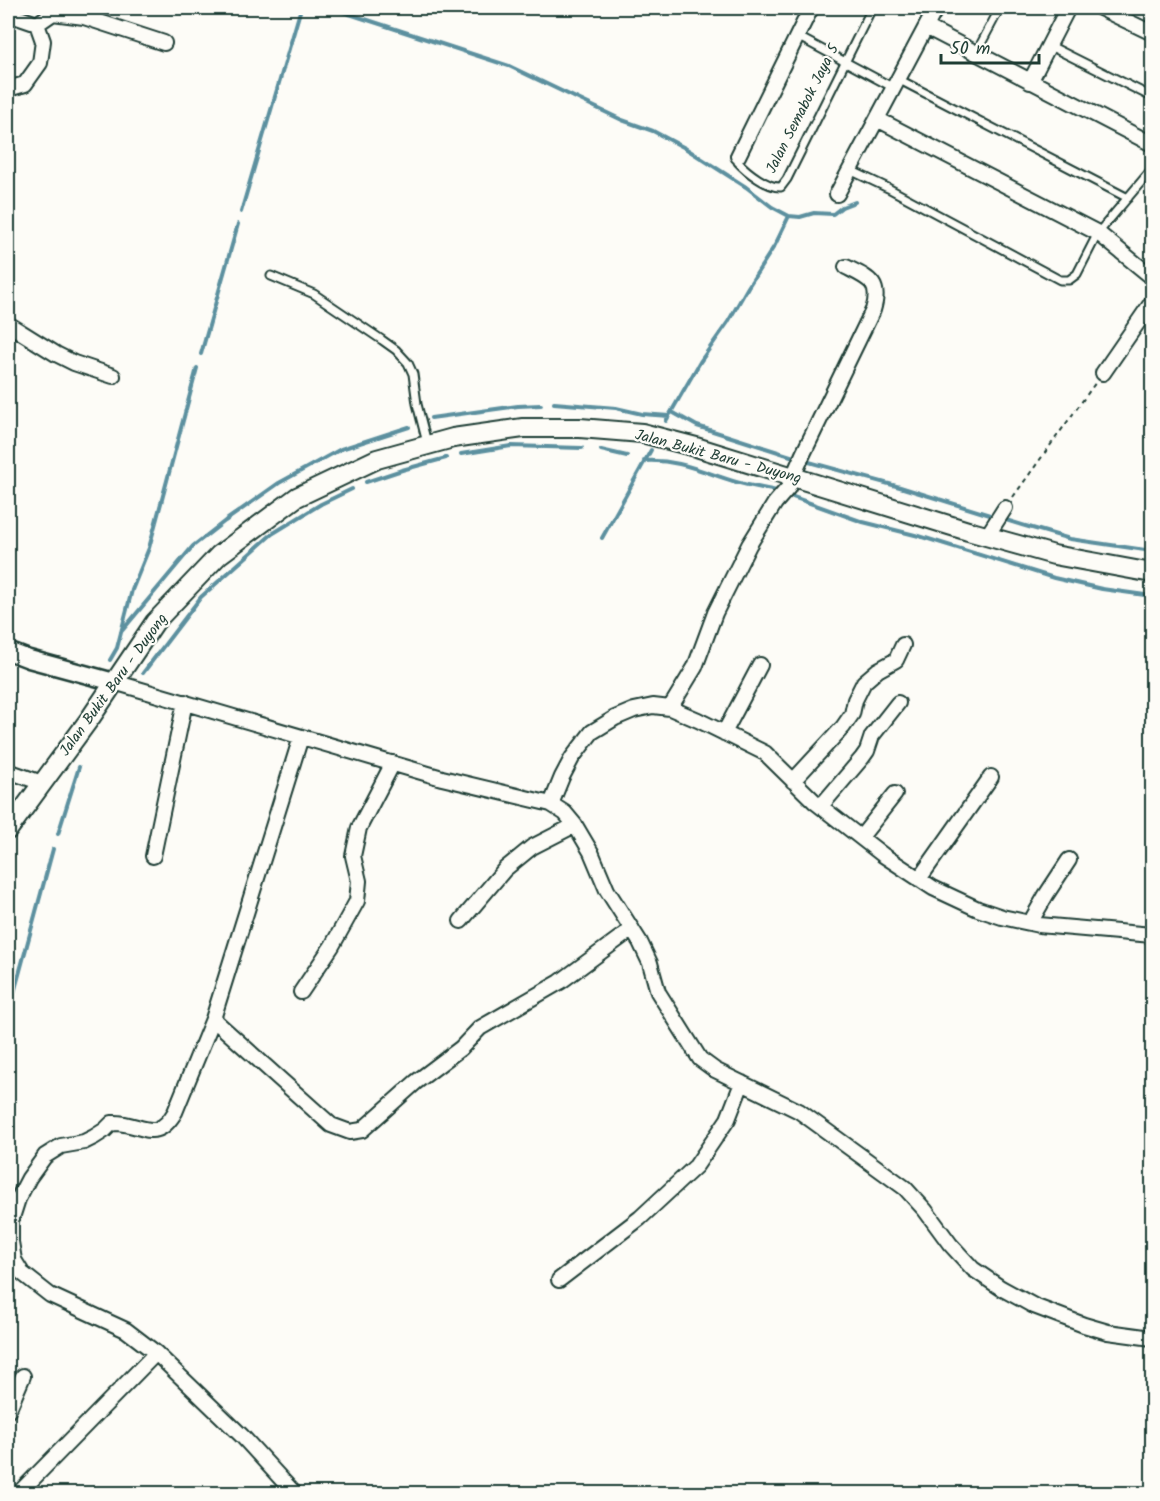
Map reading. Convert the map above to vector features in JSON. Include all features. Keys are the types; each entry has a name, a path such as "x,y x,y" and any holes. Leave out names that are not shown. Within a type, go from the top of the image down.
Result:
{"main road":[{"name":"Jalan Bukit Baru - Duyong","path":"8,830 91,717 155,622 219,555 297,497 377,459 453,438 523,428 580,428 642,433 793,477 992,529 1054,555 1152,573"}],"street":[{"name":"Jalan Semabok Jaya 5","path":"738,156 811,8"},
{"path":"837,194 936,8"},
{"path":"1030,82 1068,8"},
{"path":"1100,8 1152,33"},
{"path":"37,24 53,13 84,17 164,43"},
{"path":"8,14 37,24"},
{"path":"8,89 25,84 40,63 43,41 37,24"},
{"path":"926,27 1152,144"},
{"path":"877,119 1098,232 1152,277"},
{"path":"670,708 695,667 715,613 749,545 763,520 788,488 873,310 877,292 873,283 867,277 846,267"},
{"path":"1103,373 1152,302"},
{"path":"8,324 74,363 113,376"},
{"path":"992,529 1005,508"},
{"path":"793,781 843,727 852,714 855,700 864,682 878,670 896,660 903,645"},
{"path":"8,651 450,780 551,804 565,813 591,852 606,891 640,942 650,963 658,992 700,1059 716,1070 799,1111 905,1188 973,1269 1000,1288 1034,1306 1084,1325 1108,1332 1152,1338"},
{"path":"724,733 760,665"},
{"path":"153,856 185,702"},
{"path":"820,806 867,751 873,736 898,703"},
{"path":"551,804 572,758 592,732 634,710 653,706 670,708 765,753 820,806 883,855 933,888 978,909 1039,925 1152,935"},
{"path":"289,1492 242,1436 156,1353 126,1330 50,1295 22,1273 14,1260 11,1221 18,1199 45,1156 61,1146 84,1142 105,1130 112,1123 123,1122 153,1131 162,1128 170,1121 213,1019 301,737"},
{"path":"301,992 332,946 357,900 359,881 353,856 359,828 393,763"},
{"path":"8,771 42,783"},
{"path":"919,879 991,777"},
{"path":"861,837 895,794"},
{"path":"461,921 505,869 532,847 575,825"},
{"path":"1030,923 1069,860"},
{"path":"213,1019 331,1125 350,1132 362,1130 416,1082 461,1048 480,1028 560,982 633,930"},
{"path":"559,1280 640,1218 696,1167 728,1119 742,1083"},
{"path":"18,1494 156,1353"},
{"path":"8,1411 23,1376"}],"lane":[{"name":"Jalan Semabok Jaya 5","path":"738,156 738,162 744,169 773,188 781,187 872,8"},
{"path":"976,54 1000,8"},
{"path":"797,36 846,62 896,83 1128,198"},
{"path":"1048,45 1152,97"},
{"path":"850,170 1060,280 1069,280 1077,274 1098,232 1152,169"},
{"path":"271,276 321,298 396,350 408,363 413,374 417,404 428,445"}],"path":[{"path":"1005,508 1103,373"}],"waterway":[{"path":"241,212 301,8"},
{"path":"331,8 509,66 622,120 653,131 685,148 789,216 775,245 728,322 700,362 666,421"},
{"path":"789,216 800,217 814,213 833,214 842,207 855,202"},
{"path":"201,354 238,224"},
{"path":"110,660 117,648 132,590 149,548 197,368"},
{"path":"554,403 616,408 642,414 669,416"},
{"path":"431,418 541,405"},
{"path":"672,412 697,426 797,458"},
{"path":"121,632 193,546 225,521 279,483 341,449 409,427"},
{"path":"461,454 511,446 582,448"},
{"path":"601,450 627,456"},
{"path":"602,538 651,450"},
{"path":"366,482 446,458"},
{"path":"644,461 680,464 741,483 777,491"},
{"path":"809,462 1070,539 1152,551"},
{"path":"143,673 201,597 272,534 321,504 352,489"},
{"path":"793,497 863,522 919,536 1054,578 1102,589 1152,596"},
{"path":"58,834 79,767"},
{"path":"8,1015 53,849"}]}
